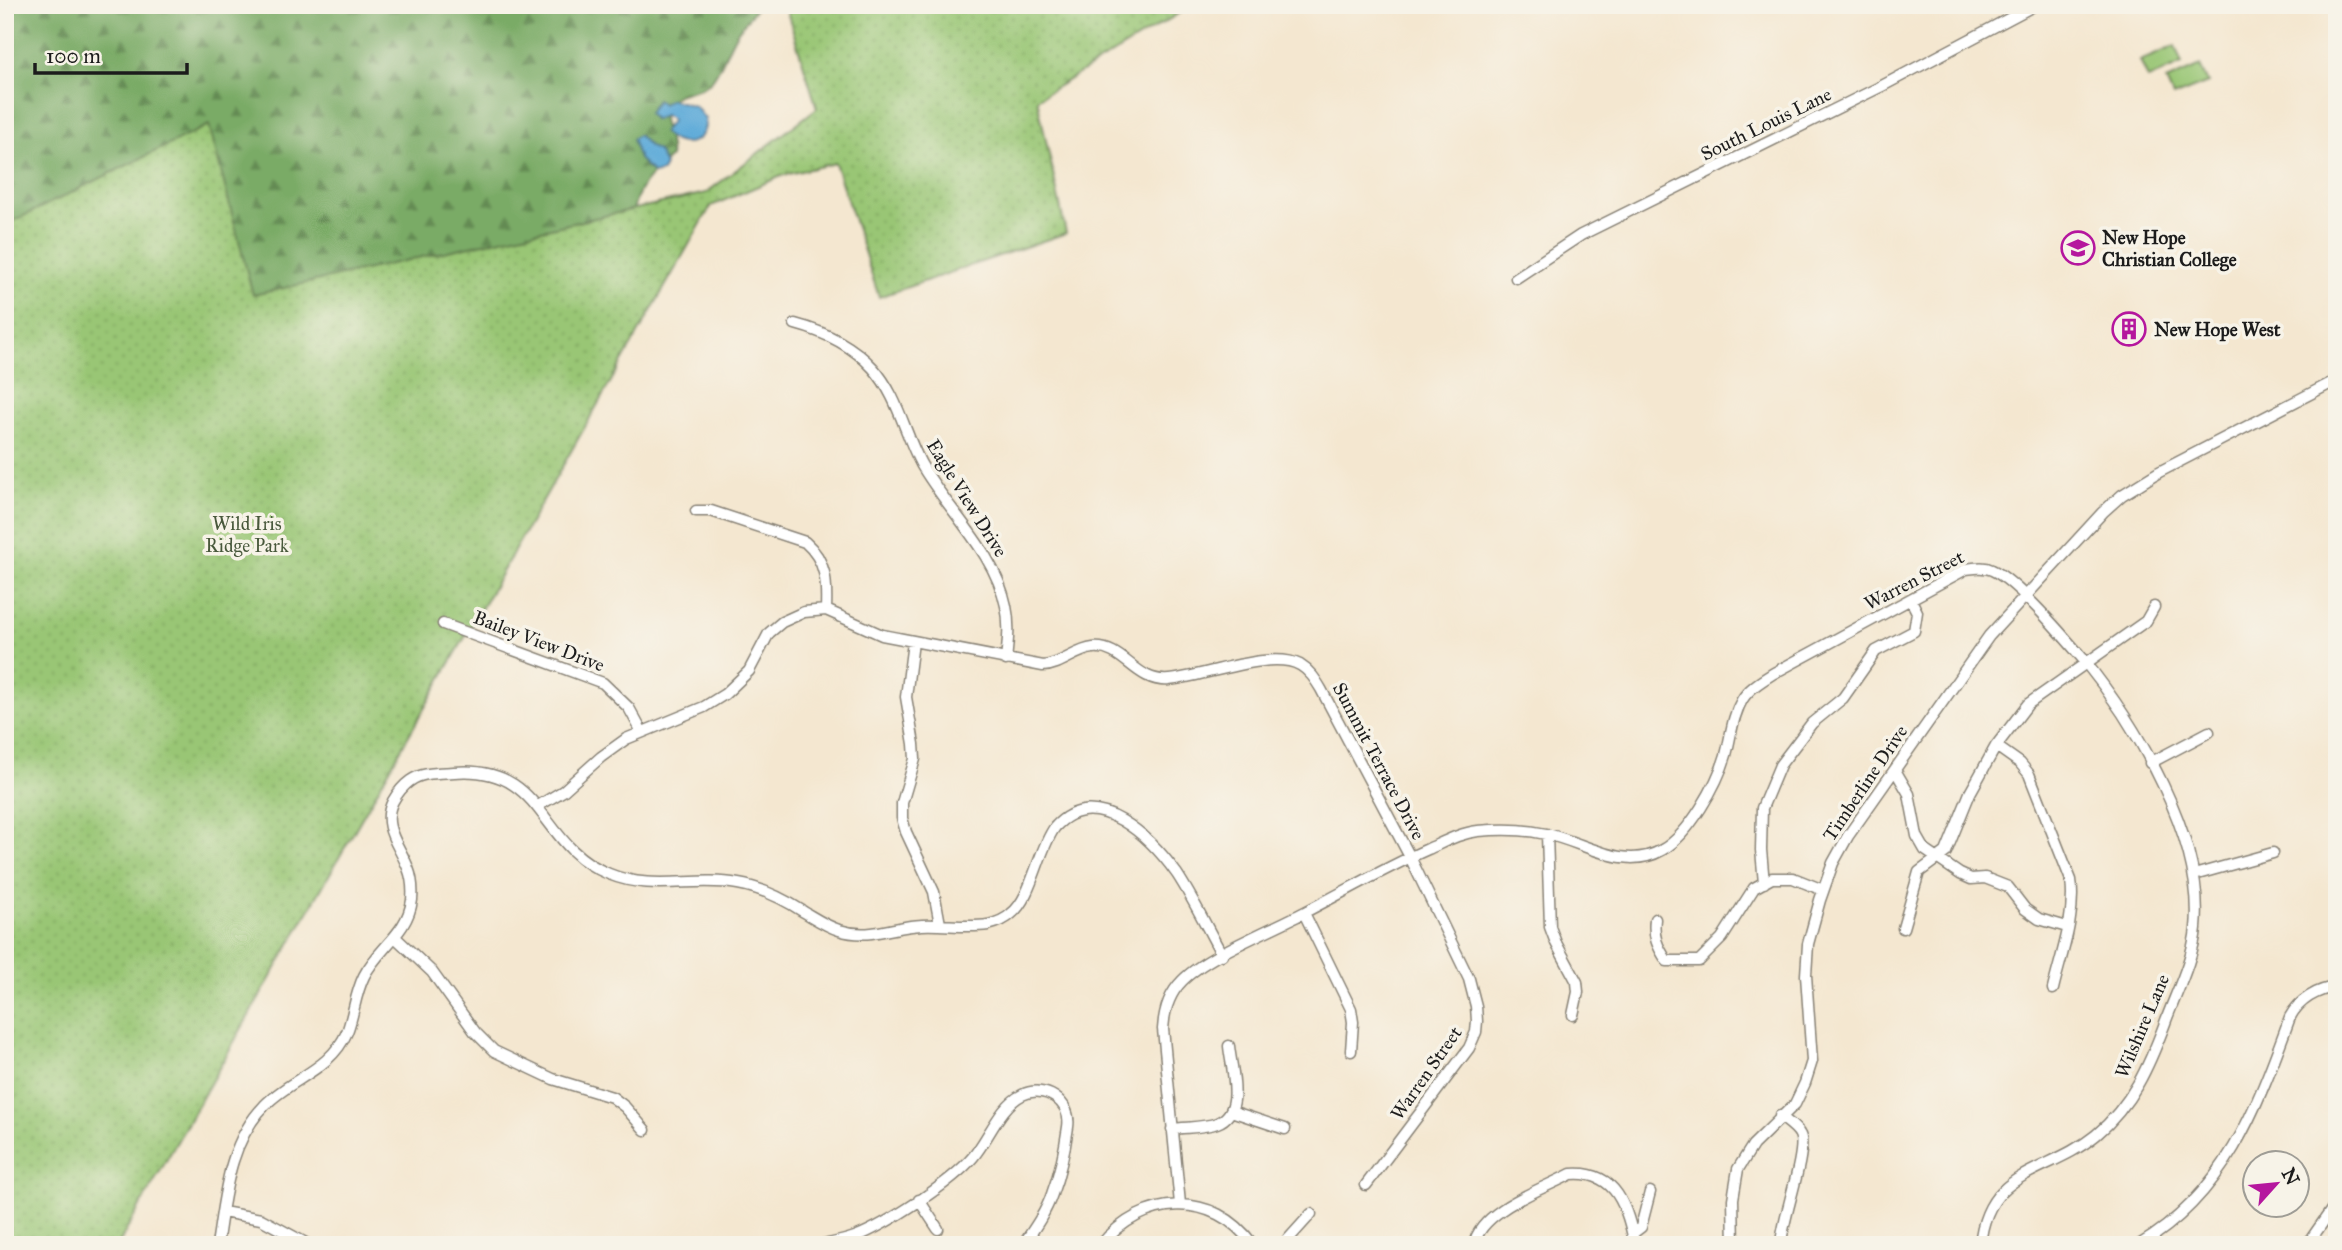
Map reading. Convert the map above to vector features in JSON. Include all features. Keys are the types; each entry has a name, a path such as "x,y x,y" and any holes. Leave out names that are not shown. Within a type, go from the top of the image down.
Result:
{"street":[{"name":"South Louis Lane","path":"1516,278 1581,235 1882,86 2035,5"},
{"name":"Eagle View Drive","path":"795,324 823,331 856,353 874,369 891,394 922,465 999,583 1009,629 1006,660"},
{"path":"2023,596 2122,495 2159,472 2337,380"},
{"path":"538,806 570,785 610,750 642,732 704,707 725,694 749,671 766,638 777,625 799,614 826,610 825,570 817,554 805,542 711,511 696,511"},
{"name":"Warren Street","path":"1180,1204 1163,1039 1166,1010 1182,981 1222,955 1410,857 1471,832 1507,830 1547,834 1627,859 1644,859 1674,843 1685,831 1702,804 1725,757 1743,698 1756,684 1966,569 1979,567 1992,570 2023,596"},
{"name":"Wilshire Lane","path":"1980,1245 1983,1221 2000,1192 2023,1175 2081,1146 2113,1119 2135,1090 2150,1062 2191,951 2197,912 2194,875 2175,814 2150,762 2117,706 2085,662 2023,596"},
{"name":"Timberline Drive","path":"1734,1245 1733,1199 1738,1169 1753,1145 1795,1104 1812,1061 1806,975 1808,944 1833,863 1848,836 1989,636 2023,596"},
{"path":"1764,883 1761,850 1762,808 1780,765 1812,723 1843,698 1876,651 1914,631 1917,612 1912,600"},
{"path":"1903,928 1919,872 1946,852 1970,793 1996,746 2028,704 2146,621 2154,607"},
{"name":"Summit Terrace Drive","path":"826,610 877,633 1048,666 1081,651 1105,649 1117,654 1142,674 1162,680 1278,659 1301,666 1321,689 1410,857"},
{"name":"Bailey View Drive","path":"443,624 603,683 629,708 642,732"},
{"path":"913,642 906,696 915,759 902,803 902,818 934,891 940,924"},
{"path":"2150,762 2209,732"},
{"path":"1996,746 2020,763 2029,774 2071,880 2073,895 2053,989"},
{"path":"1895,770 1909,794 1917,836 1925,850 1960,874 1971,878 1985,878 2008,887 2025,909 2039,919 2067,926"},
{"path":"217,1245 229,1173 242,1137 265,1105 321,1066 335,1052 345,1037 364,976 404,927 409,914 412,882 408,866 392,836 388,821 390,807 398,792 410,781 424,774 466,771 495,774 515,783 538,806 553,831 575,855 620,878 646,884 718,882 750,887 782,899 825,925 849,933 882,933 907,926 940,924 984,925 1000,921 1011,915 1022,901 1055,827 1070,815 1092,809 1126,824 1162,855 1222,955"},
{"path":"1547,834 1550,927 1577,982 1578,992 1573,1015"},
{"path":"2194,875 2273,853"},
{"name":"Warren Street","path":"1366,1185 1469,1048 1476,1032 1476,1006 1469,979 1410,857"},
{"path":"1655,919 1656,945 1667,961 1699,961 1722,938 1755,888 1772,878 1793,878 1823,890"},
{"path":"1304,913 1351,1009 1351,1051"},
{"path":"395,937 432,972 475,1032 495,1051 553,1079 612,1097 646,1130"},
{"path":"2139,1245 2182,1213 2230,1157 2258,1104 2290,1017 2297,1006 2324,989 2337,988"},
{"path":"1172,1129 1213,1124 1224,1119 1231,1111 1235,1098 1228,1046"},
{"path":"824,1245 848,1242 919,1200 956,1174 970,1160 1014,1099 1039,1090 1052,1094 1066,1110 1069,1122 1052,1194 1023,1245"},
{"path":"1231,1111 1285,1129"},
{"path":"1780,1116 1798,1132 1801,1139 1796,1181 1781,1245"},
{"path":"1474,1245 1484,1223 1496,1213 1572,1174 1582,1173 1597,1176 1612,1185 1623,1203 1635,1245"},
{"path":"1633,1233 1641,1227 1650,1192"},
{"path":"919,1200 938,1229"},
{"path":"2307,1245 2337,1202"},
{"path":"1101,1245 1122,1223 1141,1213 1180,1204 1207,1208 1242,1230 1252,1245"},
{"path":"223,1212 261,1219 309,1245"},
{"path":"1283,1245 1311,1214"}],"green space":[{"name":"Wild Iris Ridge Park","path":"5,5 758,5 734,37 713,79 701,88 680,94 668,102 663,116 670,144 670,157 642,187 632,214 5,1229"},
{"name":"Wild Iris Ridge Park","path":"785,5 1193,5 1037,99 1066,233 879,297 835,163 784,175 711,206 118,1245 5,1245 5,225 209,125 253,295 706,193 817,108"},
{"path":"2175,46 2182,64 2148,79 2140,61"},
{"path":"2200,66 2208,83 2173,97 2166,81"}],"water":[{"path":"670,99 695,106 705,119 705,128 697,140 676,142 663,132 672,120 664,115 655,120 648,113 657,100 662,104"},
{"path":"638,135 658,151 665,165 662,172 654,174 639,159 632,139"}],"place":[{"name":"New Hope Christian College","path":"2078,248"},
{"name":"New Hope West","path":"2129,329"}]}
